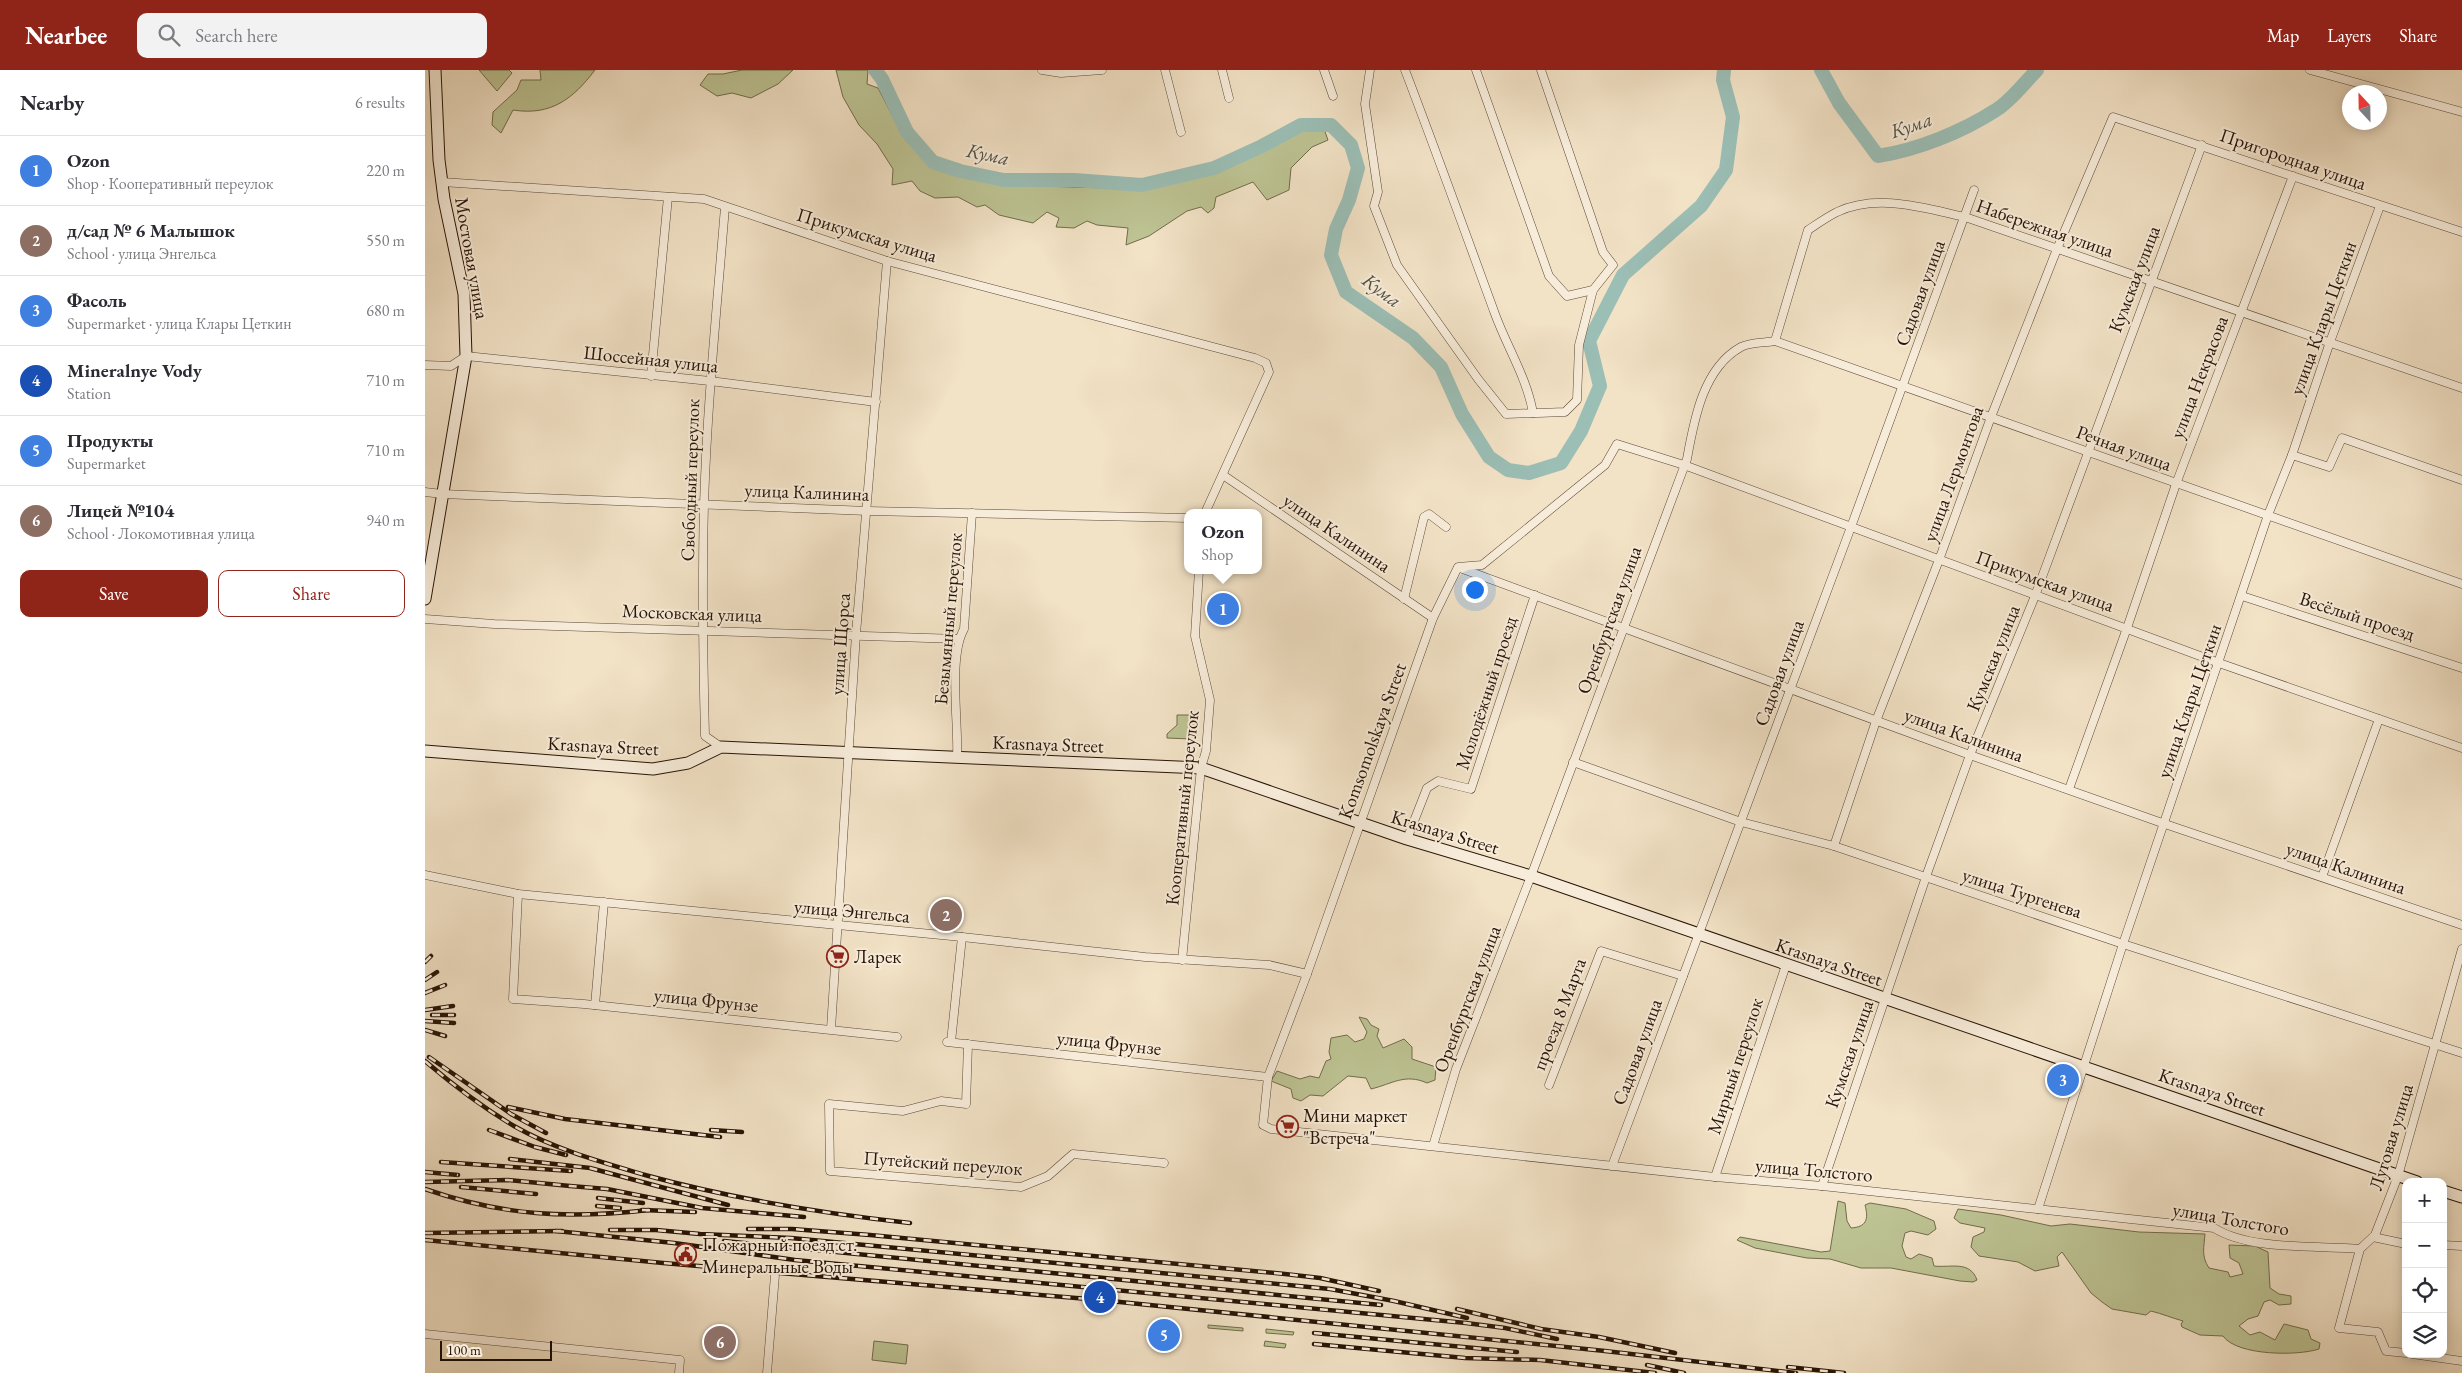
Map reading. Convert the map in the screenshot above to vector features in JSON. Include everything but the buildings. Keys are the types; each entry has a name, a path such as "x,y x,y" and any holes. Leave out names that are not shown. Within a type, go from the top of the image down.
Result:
{"street":[{"name":"Мостовая улица","path":"425,598 467,356 464,294 442,182 435,70"},
{"path":"1042,70 1061,73 1102,70"},
{"path":"1165,70 1181,132"},
{"path":"1222,70 1229,98"},
{"path":"1324,70 1333,96"},
{"path":"1370,70 1365,104 1378,192 1374,206 1397,265 1477,379 1506,414 1565,412 1577,400 1579,344 1593,290 1613,265 1603,252 1541,70"},
{"path":"1405,70 1467,232 1495,315 1531,398 1533,413"},
{"path":"1476,70 1549,276 1567,296 1593,290"},
{"path":"2310,70 2462,112"},
{"name":"Пригородная улица","path":"2113,117 2462,232"},
{"name":"улица Лермонтова","path":"1834,846 1876,721 1939,560 1991,417 2057,249 2113,117"},
{"name":"Кумская улица","path":"1822,1186 1884,1000 1970,755 2035,596 2201,145"},
{"name":"улица Некрасова","path":"2069,789 2176,484 2293,176"},
{"name":"Прикумская улица","path":"442,182 704,199 887,261 1198,341 1255,358 1266,364 1269,372 1223,475"},
{"name":"Садовая улица","path":"1612,1166 1851,527 1974,190"},
{"path":"651,376 668,197"},
{"name":"Набережная улица","path":"1775,341 1808,230 1838,212 1870,203 1898,203 1965,217 2149,282 2462,388"},
{"name":"улица Клары Цеткин","path":"2038,1209 2123,944 2243,596 2268,515 2292,455 2330,342 2380,206"},
{"name":"Свободный переулок","path":"721,747 705,736 702,629 704,504 710,381 725,207"},
{"name":"улица Щорса","path":"831,1029 856,634 868,511 887,261"},
{"name":"Речная улица","path":"1775,341 2462,584"},
{"name":"Оренбургская улица","path":"1433,1146 1456,1069 1531,876 1684,465 1692,430 1708,381 1723,360 1743,346 1775,341"},
{"path":"425,365 451,366 467,356"},
{"name":"Шоссейная улица","path":"467,356 710,381 876,402"},
{"path":"2292,455 2329,467 2342,438 2462,480"},
{"name":"Прикумская улица","path":"1458,567 1482,565 1605,465 1617,444 1684,465 2219,663 2462,748"},
{"path":"1207,509 1223,475"},
{"name":"улица Калинина","path":"1223,475 1433,618"},
{"name":"улица Калинина","path":"425,492 868,511 1184,518"},
{"name":"Безымянный переулок","path":"957,758 958,735 955,704 959,639 964,629 972,513"},
{"path":"1404,599 1424,517 1429,514 1446,527"},
{"name":"улица Калинина","path":"1458,567 1970,755 2165,824 2462,925"},
{"name":"Komsomolskaya Street","path":"1263,1125 1268,1076 1307,974 1433,618 1458,567"},
{"name":"Кооперативный переулок","path":"1182,960 1201,768 1206,751 1211,700 1195,636 1199,574"},
{"name":"Молодёжный проезд","path":"1407,839 1427,788 1438,782 1471,789 1535,595"},
{"name":"Весёлый проезд","path":"2243,596 2462,668"},
{"name":"Московская улица","path":"425,619 494,624 702,629 959,639"},
{"path":"2322,877 2379,719"},
{"name":"Krasnaya Street","path":"425,751 653,769 688,763 721,747 1201,768 1407,839 1531,876 1698,936 2405,1178"},
{"name":"улица Тургенева","path":"1573,762 1741,822 1834,846 2123,944 2462,1053"},
{"name":"улица Энгельса","path":"425,875 518,894 1182,960 1269,965 1307,974"},
{"name":"улица Фрунзе","path":"518,894 513,999 595,1005 897,1037"},
{"path":"595,1005 604,902"},
{"name":"улица Фрунзе","path":"962,937 949,1042 1268,1076"},
{"name":"Луговая улица","path":"2360,1249 2373,1237 2399,1176 2437,1045 2462,949"},
{"name":"проезд 8 Марта","path":"1549,1085 1601,951 1683,976"},
{"name":"Мирный переулок","path":"1715,1178 1786,965"},
{"name":"Путейский переулок","path":"968,1044 966,1104 941,1101 903,1111 829,1104 830,1171 1021,1187 1049,1176 1073,1154 1163,1164"},
{"name":"улица Толстого","path":"1263,1125 1271,1129 1715,1178 1822,1186 2214,1228 2229,1237 2291,1246 2360,1249"},
{"path":"2447,1191 2462,1197"},
{"path":"2373,1237 2402,1243"},
{"path":"2447,1245 2462,1246"},
{"path":"2360,1249 2339,1328 2378,1332 2386,1351 2402,1353"},
{"path":"767,1373 775,1275"},
{"path":"425,1334 680,1360 679,1373"},
{"path":"2441,1358 2462,1361"}],"green space":[{"path":"479,70 509,70 512,73 497,91"},
{"path":"540,70 595,70 569,97 550,108 527,111 513,110 501,133 492,125 493,112 517,90 521,80 541,80"},
{"path":"742,70 793,70 778,84 751,98 732,93 717,96 700,85 708,74 723,74"},
{"path":"836,70 868,70 867,84 878,88 903,136 930,166 960,176 1004,185 1144,189 1215,172 1261,151 1302,129 1324,129 1328,140 1312,147 1291,168 1289,190 1267,200 1253,182 1216,197 1214,208 1208,213 1201,207 1187,211 1149,236 1126,245 1128,228 1097,225 1087,221 1074,228 1056,227 1059,218 1047,212 1033,223 999,215 985,205 977,207 958,197 935,198 920,191 912,181 892,185 893,169 877,144 859,125 843,97"},
{"path":"1177,715 1196,715 1197,736 1193,743 1191,739 1167,738 1167,734 1177,725"},
{"path":"1359,1017 1367,1019 1371,1025 1379,1029 1377,1036 1383,1048 1404,1039 1412,1047 1412,1059 1436,1067 1435,1080 1427,1083 1419,1080 1405,1079 1371,1089 1366,1078 1348,1076 1323,1096 1310,1095 1301,1101 1293,1098 1291,1089 1271,1081 1277,1071 1300,1079 1310,1076 1319,1078 1326,1061 1331,1059 1329,1052 1331,1038 1347,1035 1355,1042 1364,1039 1367,1032"},
{"path":"1838,1201 1845,1203 1847,1221 1851,1228 1860,1226 1865,1222 1867,1215 1865,1205 1870,1203 1906,1209 1934,1221 1936,1229 1928,1235 1911,1231 1905,1233 1902,1246 1906,1257 1911,1259 1919,1254 1932,1258 1934,1266 1965,1267 1974,1274 1977,1280 1973,1282 1960,1281 1891,1268 1861,1268 1830,1259 1807,1258 1755,1248 1737,1240 1740,1237 1821,1252 1830,1251"},
{"path":"1958,1209 2001,1215 2051,1226 2070,1224 2139,1232 2205,1234 2204,1256 2206,1264 2209,1268 2228,1272 2230,1277 2243,1274 2239,1263 2230,1258 2229,1245 2255,1246 2268,1252 2270,1288 2279,1294 2291,1296 2291,1304 2279,1305 2270,1300 2264,1302 2258,1316 2248,1319 2239,1326 2250,1335 2260,1332 2275,1340 2284,1324 2308,1330 2311,1339 2320,1343 2319,1349 2297,1353 2254,1351 2230,1343 2223,1336 2200,1335 2182,1327 2183,1321 2155,1312 2151,1311 2146,1315 2112,1309 2091,1293 2062,1252 2057,1257 2059,1266 2035,1271 2018,1262 1979,1256 1971,1247 1973,1237 1984,1232 1985,1228 1960,1223 1954,1218"},
{"path":"1208,1325 1243,1328 1243,1331 1208,1328"},
{"path":"1266,1329 1294,1332 1293,1335 1266,1333"},
{"path":"874,1341 908,1345 906,1364 872,1360"},
{"path":"1265,1341 1286,1344 1285,1348 1264,1346"}],"waterway":[{"name":"Кума","path":"875,70 882,79 907,132 933,162 960,171 1004,180 1074,180 1142,185 1214,168 1262,146 1301,125 1331,125 1351,145 1358,168 1349,200 1336,229 1331,255 1346,292 1413,338 1441,367 1462,414 1489,457 1508,470 1529,473 1561,463 1581,431 1600,386 1589,341 1623,275 1701,206 1726,170 1733,117 1723,80 1724,70"},
{"name":"Кума","path":"1821,70 1839,103 1878,156 1924,145 1969,126 2007,102 2037,70"}],"railway":[{"path":"425,962 431,956"},
{"path":"425,980 437,972"},
{"path":"425,993 445,985"},
{"path":"425,1010 453,1006"},
{"path":"432,1015 454,1015"},
{"path":"425,1021 454,1023"},
{"path":"425,1030 445,1036"},
{"path":"429,1057 511,1114 546,1133"},
{"path":"425,1061 446,1079 514,1126 545,1142 578,1154 678,1184 744,1198 843,1215 910,1223"},
{"path":"508,1107 565,1119 720,1137"},
{"path":"489,1130 535,1147 566,1155"},
{"path":"711,1130 742,1132"},
{"path":"510,1159 590,1168 728,1205"},
{"path":"441,1162 571,1171"},
{"path":"425,1172 458,1175"},
{"path":"425,1182 508,1180 607,1189 702,1208 804,1217"},
{"path":"461,1187 536,1194"},
{"path":"425,1189 482,1205 536,1213 591,1214 649,1210"},
{"path":"598,1198 643,1203"},
{"path":"597,1206 620,1208"},
{"path":"642,1210 695,1212"},
{"path":"748,1229 792,1229 870,1235 1285,1274 1320,1278 1379,1291"},
{"path":"610,1230 656,1230 791,1238 1330,1289 1394,1301 1467,1318"},
{"path":"556,1231 674,1243 795,1260 1466,1323 1505,1328 1557,1339"},
{"path":"425,1233 562,1231"},
{"path":"425,1240 663,1263 1100,1300 1605,1351 1796,1373"},
{"path":"724,1241 1381,1305"},
{"path":"1457,1309 1541,1329 1599,1337 1675,1353"},
{"path":"1314,1333 1517,1352"},
{"path":"1314,1344 1465,1358 1540,1360 1655,1373"},
{"path":"1647,1365 1684,1373"},
{"path":"1788,1367 1844,1373"}],"place":[{"name":"Ozon","path":"1223,609"},
{"name":"д/сад № 6 Малышок","path":"946,915"},
{"name":"Ларек","path":"838,956"},
{"name":"Фасоль","path":"2063,1080"},
{"name":"Мини маркет \"Встреча\"","path":"1287,1126"},
{"name":"Пожарный поезд ст. Минеральные Воды","path":"686,1255"},
{"name":"Mineralnye Vody","path":"1100,1297"},
{"name":"Продукты","path":"1164,1335"},
{"name":"Лицей №104","path":"720,1342"}]}
